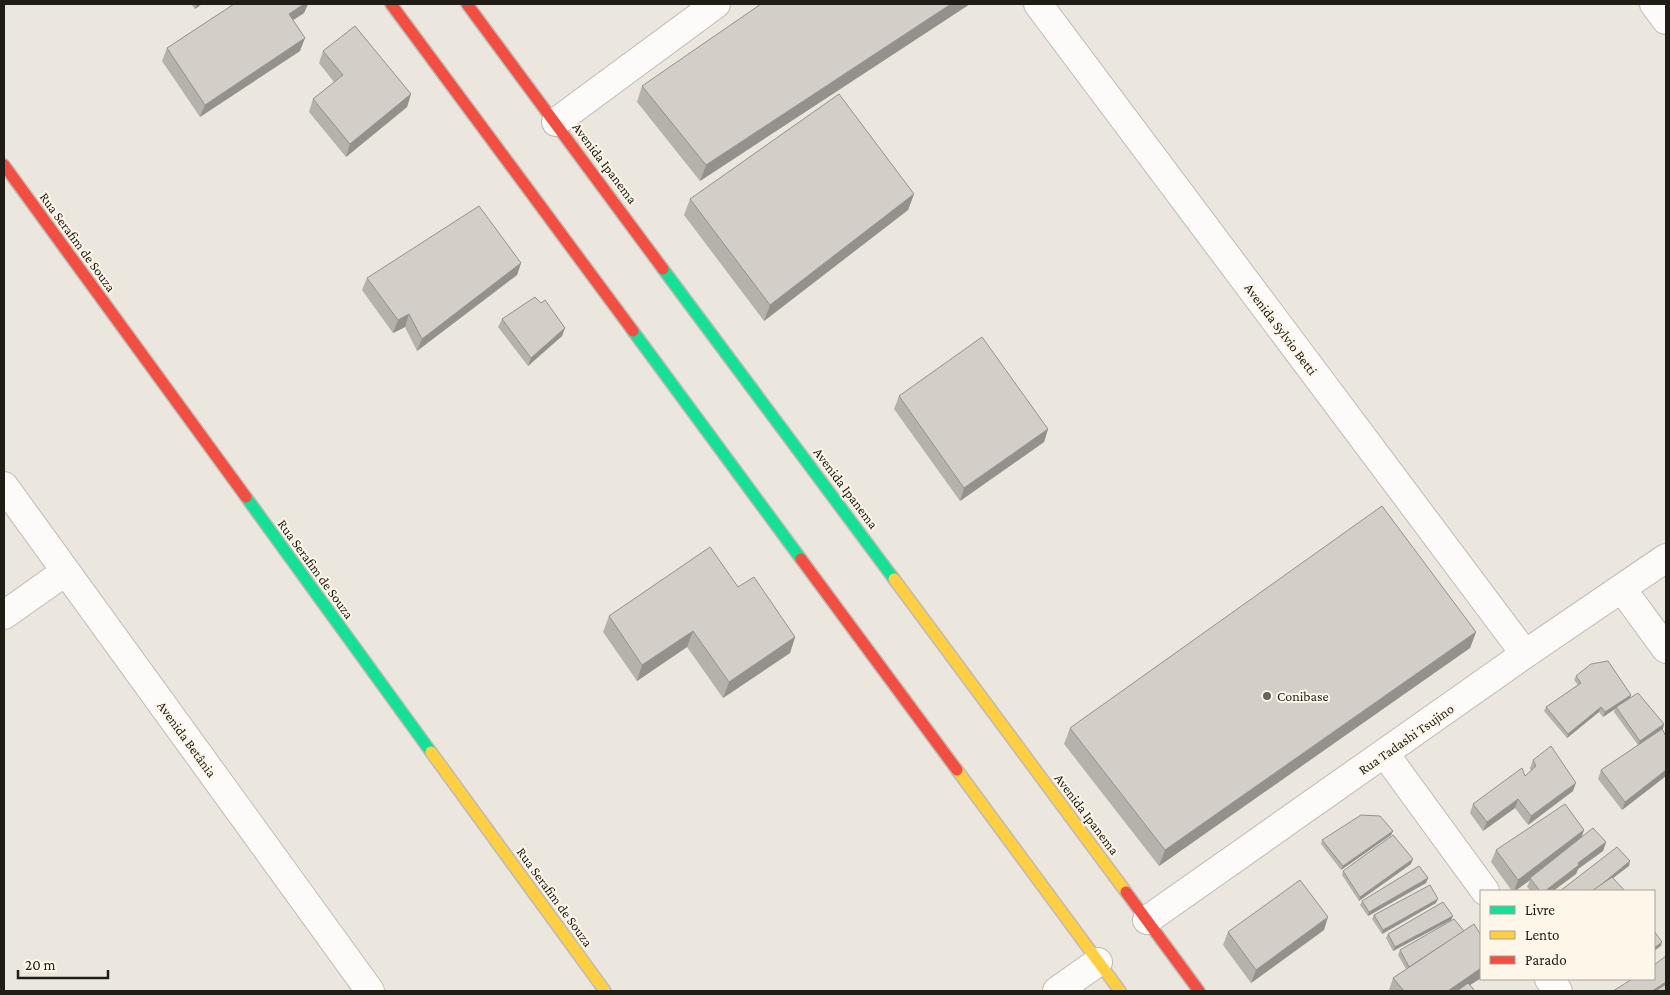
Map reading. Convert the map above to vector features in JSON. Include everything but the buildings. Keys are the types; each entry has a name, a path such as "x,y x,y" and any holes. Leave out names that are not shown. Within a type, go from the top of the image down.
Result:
{"main road":[{"path":"391,4 1120,991"},
{"name":"Avenida Ipanema","path":"467,4 1199,991"},
{"name":"Rua Serafim de Souza","path":"4,165 605,991"}],"street":[{"path":"556,122 716,4"},
{"name":"Avenida Sylvio Betti","path":"1038,4 1525,654"},
{"path":"1654,4 1666,20"},
{"name":"Avenida Betânia","path":"4,486 370,991"},
{"name":"Rua Tadashi Tsujino","path":"1147,920 1525,654 1666,558"},
{"path":"4,615 65,572"},
{"path":"1622,589 1666,649"},
{"path":"1385,754 1484,890"},
{"path":"1057,991 1098,962"},
{"path":"1550,980 1558,991"}],"traffic: fast":[{"path":"663,269 894,579"},
{"path":"633,331 801,559"},
{"path":"246,497 431,752"}],"traffic: slow":[{"path":"894,579 1126,892"},
{"path":"431,752 605,991"},
{"path":"957,770 1120,991"}],"traffic: jam":[{"path":"391,4 633,331"},
{"path":"467,4 663,269"},
{"path":"4,165 246,497"},
{"path":"801,559 957,770"},
{"path":"1126,892 1199,991"}],"place":[{"name":"Conibase","path":"1267,696"}]}
